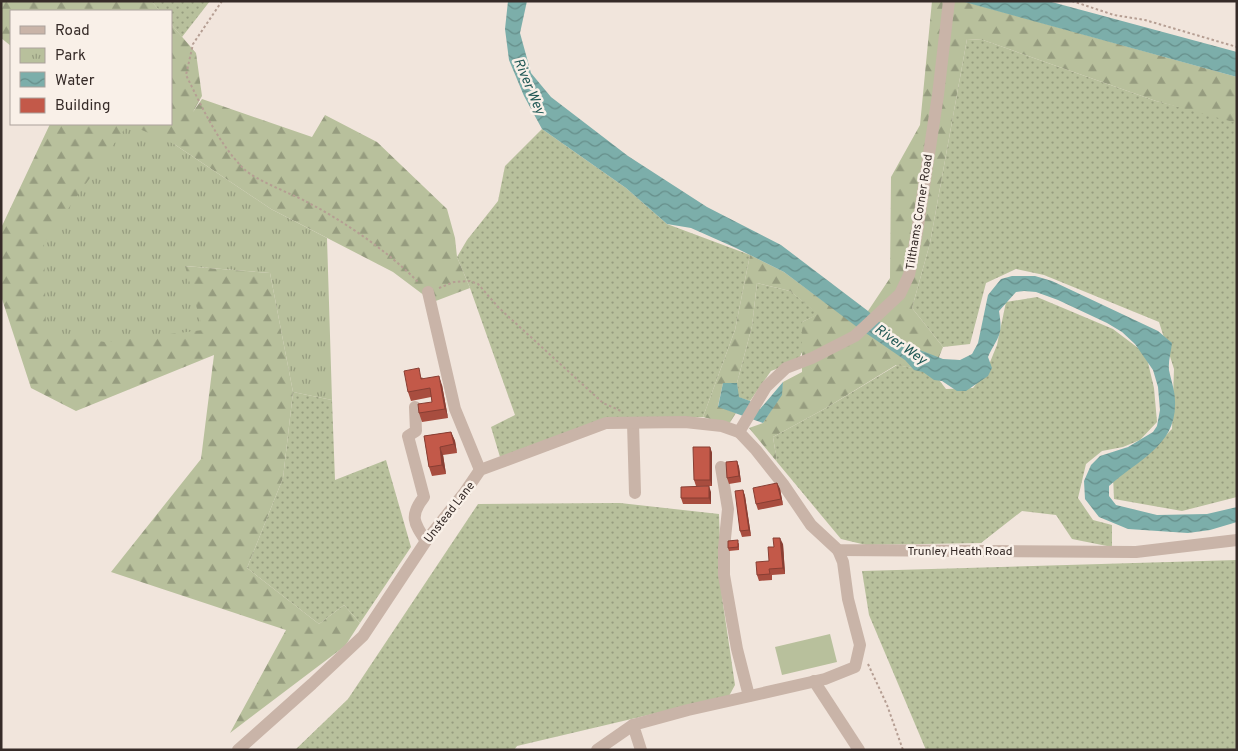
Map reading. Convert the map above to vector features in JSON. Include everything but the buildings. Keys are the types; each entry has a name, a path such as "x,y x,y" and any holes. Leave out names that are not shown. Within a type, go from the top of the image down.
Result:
{"street":[{"name":"Tilthams Corner Road","path":"738,432 766,387 786,368 812,358 855,336 900,294 909,275 938,95 948,7"},
{"path":"428,292 455,409 480,470"},
{"path":"415,407 416,431 408,436 424,497 415,508 415,525 426,541"},
{"name":"Unstead Lane","path":"238,750 363,636 426,541 480,470 606,423 685,422 722,426 738,432"},
{"path":"633,423 635,493"},
{"path":"597,750 633,725 825,679 855,667 860,645 838,550 811,525 783,484 756,450 738,432"},
{"path":"721,467 728,509 724,548 724,575 737,650 749,696"},
{"name":"Trunley Heath Road","path":"838,550 1136,552 1237,540"},
{"path":"814,681 859,750"},
{"path":"633,725 641,750"}],"path":[{"path":"222,1 193,44 186,75 207,116 245,171 306,201 343,223 402,265 428,292 454,282 470,281 478,284 499,308 603,403 626,412"},
{"path":"1072,1 1114,15 1145,20 1237,47"},
{"path":"860,645 887,705 902,750"}],"green space":[{"path":"1,1 151,1 159,10 10,10 10,45 1,38"},
{"path":"151,1 210,1 182,37 172,25 172,10 159,10"},
{"path":"932,1 961,1 974,4 1237,77 1237,123 1156,101 983,40 967,39 930,243 912,308 943,347 933,372 896,365 826,408 773,437 777,462 749,428 763,423 781,395 783,382 802,372 802,322 818,314 790,291 757,283 752,326 737,383 723,383 718,406 736,413 729,424 703,417 735,330 750,255 784,272 823,301 874,334 868,311 890,278 891,177 920,125"},
{"path":"172,25 196,53 202,96 193,112 202,99 312,137 325,115 377,142 447,209 455,238 457,257 470,288 433,302 393,272 271,209 174,144 184,266 270,273 293,392 283,478 247,568 319,624 344,605 360,623 345,646 230,733 286,630 111,572 201,459 214,355 76,411 31,388 1,296 1,228 50,125 172,125"},
{"path":"967,39 983,40 1156,101 1237,121 1237,497 1182,511 1114,499 1113,475 1140,461 1172,429 1174,369 1159,322 1044,275 1016,269 986,283 970,344 943,347 912,308 930,243"},
{"path":"127,125 174,144 271,209 327,238 332,400 293,392 270,273 185,266 203,330 105,342 46,333 44,243"},
{"path":"542,129 626,188 667,224 750,255 735,330 703,417 598,421 500,457 491,427 515,415 470,288 457,257 467,240 498,201 505,166"},
{"path":"757,283 790,291 819,314 802,322 802,352 798,361 771,371 750,401 738,397 737,383 752,326"},
{"path":"1037,297 1113,329 1146,354 1154,388 1157,422 1140,440 1123,447 1102,451 1086,464 1078,498 1093,520 1112,525 1112,547 1072,539 1056,515 1022,511 981,543 866,545 841,539 777,462 773,437 826,408 897,365 933,372 946,389 973,388 986,372 997,345 1006,302"},
{"path":"293,392 332,400 335,480 386,460 411,547 360,623 344,605 319,624 247,568 283,478"},
{"path":"620,503 719,514 722,597 735,685 729,696 517,746 514,750 295,750 348,699 478,504"},
{"path":"1237,560 1237,750 926,750 869,615 862,571"},
{"path":"830,634 837,662 782,675 775,647"}],"water":[{"name":"River Wey","path":"508,1 527,1 520,33 531,73 551,97 628,156 707,207 781,245 868,311 889,331 912,347 943,359 960,360 972,354 978,343 988,295 1001,279 1012,276 1035,276 1052,281 1158,331 1172,343 1169,370 1175,397 1174,417 1169,430 1153,451 1109,486 1109,496 1116,505 1157,515 1207,514 1237,507 1237,522 1210,530 1188,533 1128,529 1099,517 1085,499 1084,481 1091,465 1100,456 1128,447 1153,432 1157,426 1160,410 1158,387 1153,370 1135,344 1122,332 1107,323 1036,292 1016,292 999,311 1001,326 988,357 992,368 988,376 966,391 957,391 942,381 934,380 923,372 914,370 905,360 857,327 784,272 691,228 667,224 626,188 542,129 524,96 509,60 505,29"},
{"path":"961,1 1048,1 1237,52 1237,77"},
{"path":"783,382 782,395 763,423 718,407 723,383 737,383 739,397 750,401 760,409"}]}
